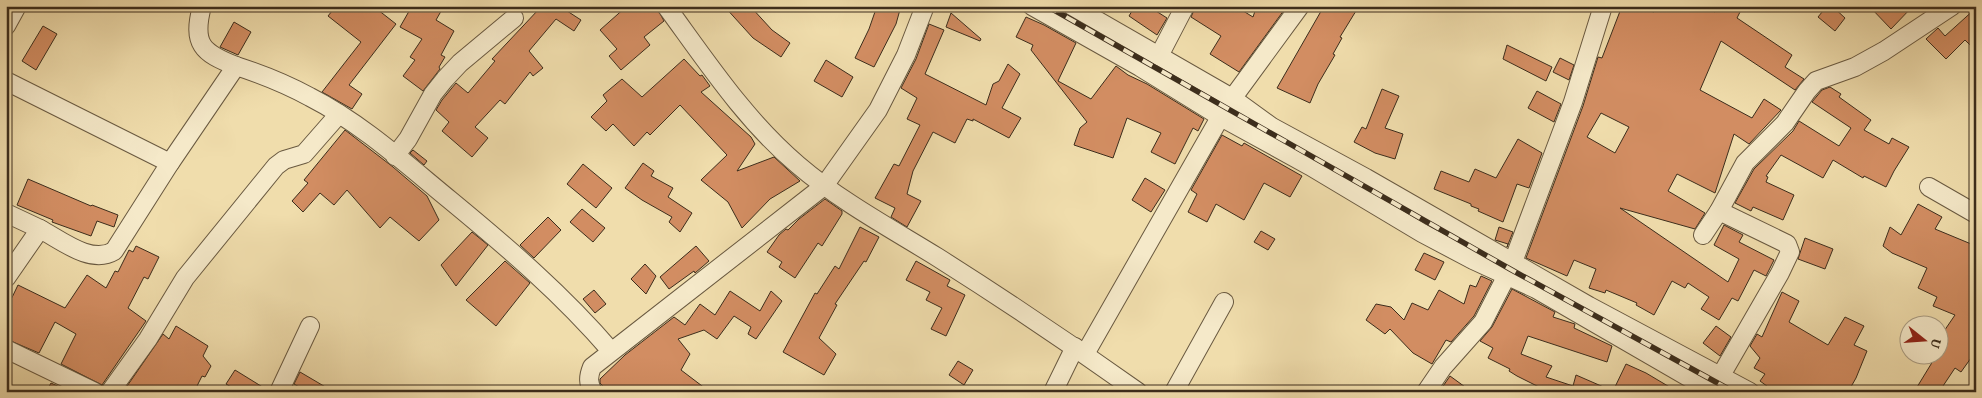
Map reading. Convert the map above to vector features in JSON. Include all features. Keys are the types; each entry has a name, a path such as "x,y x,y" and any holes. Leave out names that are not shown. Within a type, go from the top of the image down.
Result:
{"street":[{"path":"6,26 17,6"},
{"path":"202,6 198,32 203,47 209,54 260,74 310,97 354,124 509,248 593,330 611,351"},
{"path":"666,6 735,101 763,132 824,186 973,280 1138,392"},
{"path":"593,392 589,384 589,375 592,367 824,186 878,110 906,55 925,6"},
{"path":"1032,6 1140,67 1220,117 1310,166 1422,233 1473,260 1510,269"},
{"path":"1072,6 1232,98 1272,127 1366,178 1510,269 1536,289 1717,384 1750,392"},
{"path":"1158,56 1185,6"},
{"path":"1053,392 1080,351 1232,98 1300,6"},
{"path":"1426,392 1443,366 1483,322 1510,269 1573,102 1592,47 1603,6"},
{"path":"1703,235 1745,163 1785,123 1806,91 1816,81 1854,67 1884,51 1952,6"},
{"path":"395,156 408,139 433,94 445,79 460,63 514,18"},
{"path":"6,213 96,256 106,256 114,251 170,163 236,66"},
{"path":"6,81 170,163"},
{"path":"110,392 148,339 185,278 276,166 284,160 304,154 338,114"},
{"path":"1929,186 1976,214"},
{"path":"1717,384 1790,252 1787,244 1719,210"},
{"path":"6,278 40,229"},
{"path":"1174,392 1224,302"},
{"path":"279,392 310,326"},
{"path":"6,348 96,392"}],"building":[{"path":"336,6 373,6 396,24 349,85 362,94 352,109 322,92 361,42 328,16"},
{"path":"412,6 444,6 436,20 454,31 441,55 445,57 439,67 440,69 423,91 403,76 415,60 410,57 422,39 400,27"},
{"path":"534,6 567,6 564,9 581,20 574,31 556,19 529,51 543,68 533,76 530,72 505,104 500,100 475,127 488,138 472,157 442,131 449,122 436,110 456,83 468,93 495,61 492,59 539,9"},
{"path":"627,6 656,6 664,21 644,37 650,45 621,70 609,56 617,49 600,30"},
{"path":"724,6 750,6 772,30 790,43 781,57 753,38"},
{"path":"877,6 901,6 896,24 874,67 855,58 869,29"},
{"path":"1135,6 1148,6 1167,18 1157,35 1129,16"},
{"path":"1196,6 1235,6 1253,17 1255,11 1245,6 1287,6 1239,72 1210,54 1221,36 1191,17"},
{"path":"1324,6 1359,6 1340,37 1342,38 1333,54 1335,55 1318,84 1310,103 1277,88"},
{"path":"1622,6 1631,6 1654,12 1657,6 1704,6 1715,12 1718,6 1743,6 1737,18 1792,55 1785,67 1804,79 1795,90 1721,41 1700,90 1752,118 1764,99 1781,110 1749,144 1734,134 1715,193 1677,174 1668,191 1705,213 1695,229 1620,208 1728,282 1739,259 1714,245 1724,225 1743,235 1739,242 1774,260 1766,276 1754,270 1738,301 1732,298 1719,320 1701,309 1709,297 1688,283 1685,288 1672,281 1654,315 1636,305 1637,303 1606,290 1605,293 1589,288 1596,269 1574,260 1567,276 1526,258 1583,106 1598,57 1602,58","holes":["1601,113 1629,127 1615,153 1587,137"]},
{"path":"1827,6 1832,6 1845,18 1835,31 1818,17"},
{"path":"1869,6 1913,6 1891,29"},
{"path":"1976,8 1976,51 1965,40 1946,59 1926,39 1938,28 1945,36"},
{"path":"951,13 981,39 980,41 946,27"},
{"path":"1026,17 1076,43 1058,81 1091,99 1116,66 1128,75 1147,84 1204,119 1198,131 1193,128 1175,164 1151,152 1161,133 1127,118 1113,158 1074,145 1080,128 1087,122 1031,50 1033,45 1016,37"},
{"path":"234,22 251,32 238,55 220,47"},
{"path":"929,24 944,30 925,74 986,105 993,84 999,81 1008,64 1020,74 1002,108 1021,118 1009,138 973,119 973,121 967,119 955,143 933,132 913,171 907,194 921,201 907,227 891,217 895,208 875,198 894,164 899,166 920,125 907,119 917,98 901,88 916,59"},
{"path":"43,26 57,34 36,70 22,61"},
{"path":"1507,45 1552,67 1546,81 1503,59"},
{"path":"1560,58 1574,65 1569,80 1553,72"},
{"path":"684,59 700,76 702,75 710,86 701,92 751,137 755,144 737,171 774,157 800,181 770,199 742,228 728,202 701,180 727,155 680,105 650,135 647,132 634,146 613,124 606,131 591,117 607,101 603,95 622,79 642,97"},
{"path":"826,60 853,77 842,97 814,81"},
{"path":"1830,87 1841,94 1839,97 1871,120 1864,130 1889,144 1892,138 1909,147 1886,187 1864,176 1863,178 1833,160 1823,178 1781,155 1766,176 1768,177 1766,182 1794,195 1783,220 1753,207 1751,211 1735,203 1754,169 1793,131 1799,121 1839,146 1851,128 1812,102 1822,90"},
{"path":"1382,89 1399,96 1385,128 1403,134 1395,159 1375,153 1354,142 1362,127 1366,129"},
{"path":"1537,91 1561,104 1554,122 1528,108"},
{"path":"345,130 427,196 439,220 419,241 390,217 380,228 347,190 334,205 320,193 303,212 292,201 308,183 304,180"},
{"path":"1222,135 1242,146 1244,143 1302,176 1290,197 1264,183 1244,220 1216,204 1207,222 1188,212 1197,194 1191,190"},
{"path":"1518,139 1542,153 1529,188 1517,184 1503,222 1478,211 1479,209 1471,206 1471,204 1434,189 1441,171 1469,182 1475,169 1496,178"},
{"path":"413,150 427,161 424,165 410,153"},
{"path":"643,163 654,171 651,176 673,188 668,197 692,213 680,232 669,222 672,217 625,188"},
{"path":"583,164 612,188 596,208 567,184"},
{"path":"1145,178 1165,190 1151,212 1132,200"},
{"path":"28,179 91,206 118,215 114,227 97,221 91,236 52,222 53,220 17,205"},
{"path":"825,199 842,211 842,214 822,246 818,243 795,278 779,267 782,262 767,252 779,235 786,229 788,230"},
{"path":"1918,204 1942,217 1935,229 1976,246 1976,351 1961,372 1955,368 1939,392 1914,392 1930,366 1950,366 1950,322 1955,315 1933,306 1937,297 1918,288 1927,268 1892,253 1883,246 1890,227 1901,235"},
{"path":"582,209 605,228 593,242 570,222"},
{"path":"548,217 561,230 534,258 520,245"},
{"path":"860,227 879,237 866,262 864,261 835,304 837,305 819,338 836,354 824,375 783,352 815,293 817,294 835,266 839,269"},
{"path":"1499,227 1513,232 1507,247 1508,244 1495,240"},
{"path":"1261,231 1275,239 1268,250 1254,242"},
{"path":"472,232 488,245 456,286 441,265"},
{"path":"1805,238 1833,249 1825,269 1798,259"},
{"path":"136,246 159,257 148,279 144,277 128,308 146,321 102,385 61,364 76,334 55,322 39,353 6,339 6,310 18,285 65,308 87,275 106,288 115,271 118,272 129,250 133,252"},
{"path":"696,246 709,261 695,273 694,271 669,289 660,277"},
{"path":"1424,253 1444,262 1435,280 1415,270"},
{"path":"505,261 530,283 496,326 466,300"},
{"path":"916,261 950,280 947,286 965,295 946,336 931,329 942,308 926,300 930,292 906,280"},
{"path":"645,264 656,276 646,294 631,279"},
{"path":"1481,276 1492,281 1474,316 1451,342 1446,340 1432,364 1413,353 1390,329 1385,334 1366,320 1376,304 1391,307 1404,320 1412,303 1428,310 1439,290 1464,304 1470,285 1476,287"},
{"path":"1512,289 1555,312 1553,317 1575,324 1574,328 1612,346 1607,362 1528,336 1521,354 1552,366 1546,377 1573,386 1576,375 1615,392 1549,392 1517,376 1509,371 1510,369 1488,358 1493,348 1480,341 1492,327"},
{"path":"594,290 606,304 595,313 583,299"},
{"path":"730,291 760,311 771,291 782,301 756,339 748,334 751,327 734,316 717,339 704,330 678,339 690,354 681,370 710,392 608,392 600,383 600,379 625,355 674,317 685,325 700,304 715,315"},
{"path":"1782,292 1799,301 1789,322 1828,345 1845,317 1864,326 1854,345 1867,351 1848,392 1775,392 1760,381 1765,374 1754,368 1760,358 1750,346 1757,334 1762,337"},
{"path":"176,326 208,346 203,356 211,366 205,377 202,376 194,392 123,392 163,334 169,339"},
{"path":"1716,326 1731,337 1720,356 1703,343"},
{"path":"958,361 973,370 964,385 949,375"},
{"path":"1626,364 1646,373 1678,392 1634,392 1614,389"},
{"path":"235,370 269,392 240,392 226,384"},
{"path":"300,372 334,392 308,392 294,384"},
{"path":"1450,376 1472,392 1439,392"},
{"path":"51,383 70,392 46,392"}],"railway":[{"path":"1047,6 1510,269 1734,392"}]}
